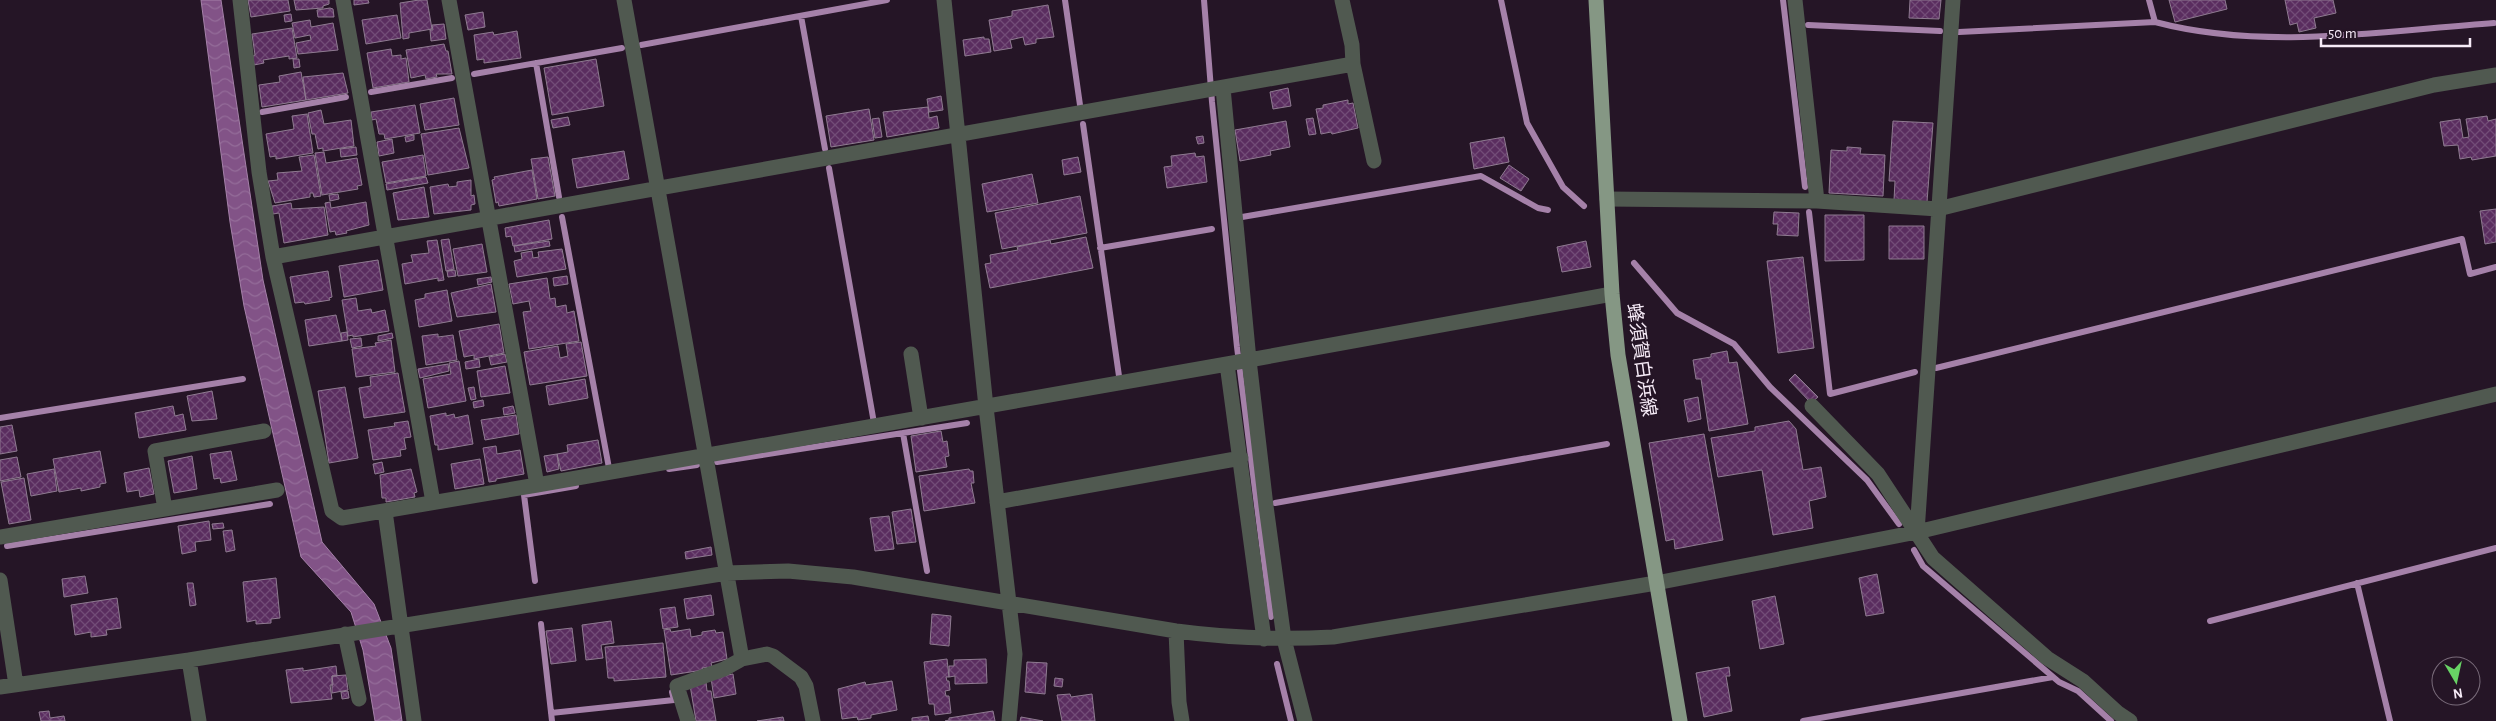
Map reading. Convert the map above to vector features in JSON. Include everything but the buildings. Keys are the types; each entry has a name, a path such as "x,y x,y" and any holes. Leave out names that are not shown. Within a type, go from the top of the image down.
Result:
{"main road":[{"name":"蜂須賀白浜線","path":"1596,0 1612,294 1618,355 1680,721"}],"street":[{"path":"240,0 259,172 273,257 332,511 342,518 706,456 1612,294"},
{"path":"342,0 433,502"},
{"path":"449,0 537,485"},
{"path":"624,0 742,659"},
{"path":"944,0 986,406 1015,654 1009,721"},
{"path":"1342,0 1352,45 1353,64 1374,161"},
{"path":"1795,0 1817,201"},
{"path":"1917,532 1953,0"},
{"path":"273,257 489,220 1353,64"},
{"path":"1607,199 1817,201 1938,209 2434,85 2496,75"},
{"path":"1215,89 1238,362 1241,458 1264,639"},
{"path":"911,354 921,418"},
{"path":"1238,362 1284,639 1306,721"},
{"path":"0,687 189,660 727,573 788,572 853,577 1176,631 1264,639 1333,637 1656,583 1917,532 2496,394"},
{"path":"1812,406 1878,474 1905,518 1917,532 1933,558 2047,658 2083,681 2118,713 2130,721"},
{"path":"165,509 155,451 264,431"},
{"path":"997,502 1241,458"},
{"path":"0,537 277,490"},
{"path":"385,510 393,627 414,721"},
{"path":"0,580 16,685"},
{"path":"1176,631 1179,702 1182,721"},
{"path":"345,634 359,699"},
{"path":"688,721 677,686 724,669 742,659 767,654 773,656 801,677 806,686 813,721"},
{"path":"189,660 199,721"}],"water":[{"path":"201,0 221,0 263,280 322,542 374,604 391,648 402,721 375,721 363,650 351,612 301,557 244,306 230,222"}],"waterway":[{"path":"641,45 887,0"},
{"path":"1065,0 1080,105"},
{"path":"1204,0 1212,102 1237,347 1271,617"},
{"path":"1501,0 1527,123 1563,187 1584,206"},
{"path":"1783,0 1805,187"},
{"path":"2149,0 2155,22"},
{"path":"801,16 825,149"},
{"path":"1959,32 2155,22 2197,31 2239,36 2281,37 2367,34 2494,23"},
{"path":"1808,25 1940,31"},
{"path":"474,74 622,48"},
{"path":"536,63 559,197"},
{"path":"371,92 452,78"},
{"path":"262,112 346,97"},
{"path":"1083,124 1119,376"},
{"path":"829,168 874,423"},
{"path":"1242,217 1481,176 1538,208 1548,210"},
{"path":"1809,212 1830,394 1915,372"},
{"path":"562,217 609,468"},
{"path":"1100,248 1212,229"},
{"path":"1936,368 2462,239 2470,274 2496,267"},
{"path":"1634,263 1677,313 1734,344 1770,387 1867,480 1899,524"},
{"path":"0,418 243,379"},
{"path":"717,462 967,423"},
{"path":"903,433 927,571"},
{"path":"1275,503 1607,444"},
{"path":"669,469 697,465"},
{"path":"535,581 524,495 576,486"},
{"path":"7,546 270,504"},
{"path":"2210,621 2496,548"},
{"path":"1914,550 1923,566 2059,682 2078,691 2111,721"},
{"path":"2357,583 2390,721"},
{"path":"541,624 552,721"},
{"path":"1277,664 1291,721"},
{"path":"1803,721 2053,677"},
{"path":"551,713 674,700 672,692"}]}
